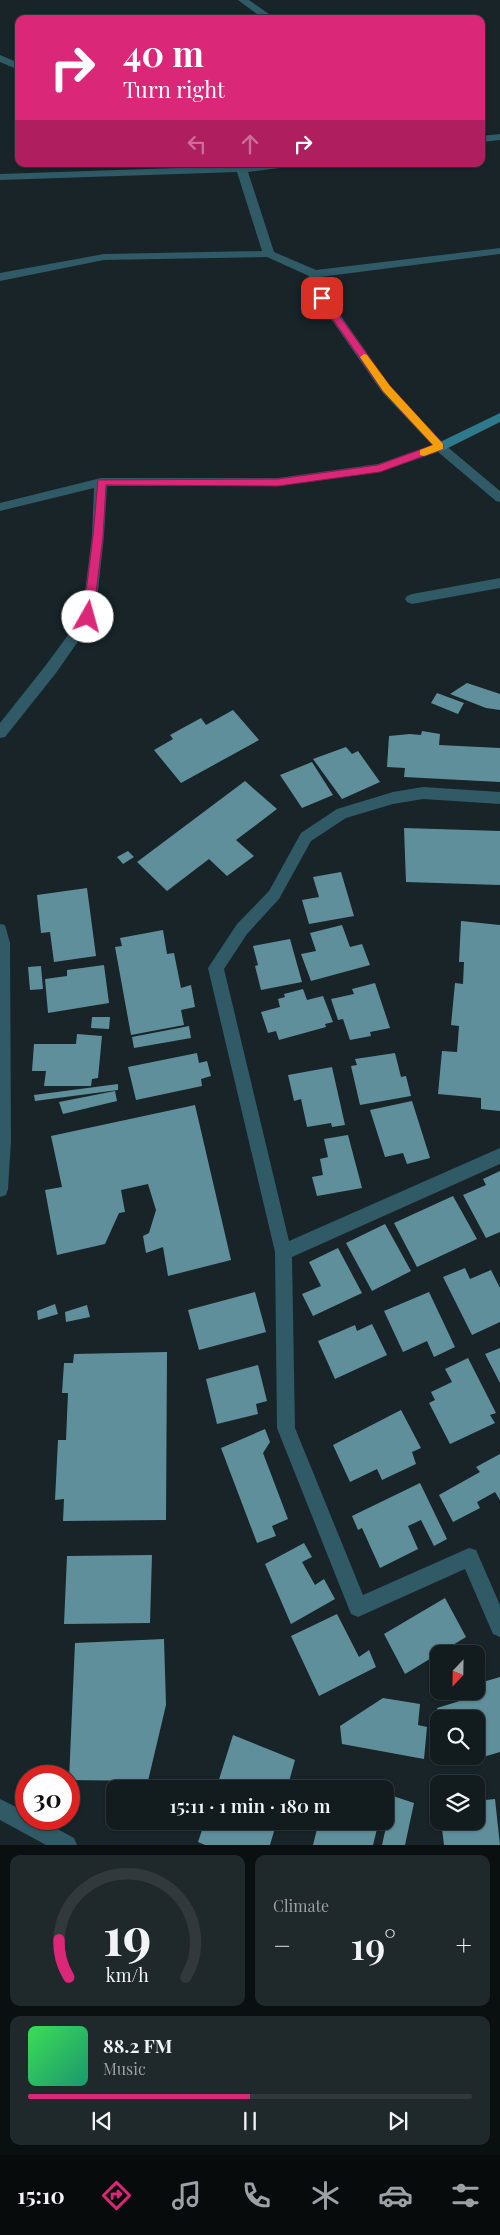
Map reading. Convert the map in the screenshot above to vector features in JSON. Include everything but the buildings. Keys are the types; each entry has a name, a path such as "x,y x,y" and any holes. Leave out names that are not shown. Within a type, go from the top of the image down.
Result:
{"street":[{"path":"243,0 266,15"},
{"path":"0,58 15,66"},
{"path":"485,139 500,137"},
{"path":"43,176 44,167"},
{"path":"0,177 241,167 269,254"},
{"path":"0,277 104,256 269,254 315,274 500,251"},
{"path":"315,274 312,283 386,389 440,447 500,498"},
{"path":"0,508 101,482 278,482 380,468 440,447 500,417"},
{"path":"0,733 51,669 88,617 98,536 101,482"},
{"path":"412,599 500,583"},
{"path":"500,798 423,793 393,798 342,813 306,837 274,895 242,929 216,968 283,1252 286,1428 358,1607 469,1557 500,1627"},
{"path":"0,930 2,943 3,1141 0,1189"},
{"path":"283,1252 500,1156"},
{"path":"0,1809 67,1845"}],"slow traffic":[{"path":"364,357 386,389 440,447 424,452"}],"route":[{"path":"88,617 98,536 101,482 278,482 380,468 440,447 386,389 322,298"}]}
